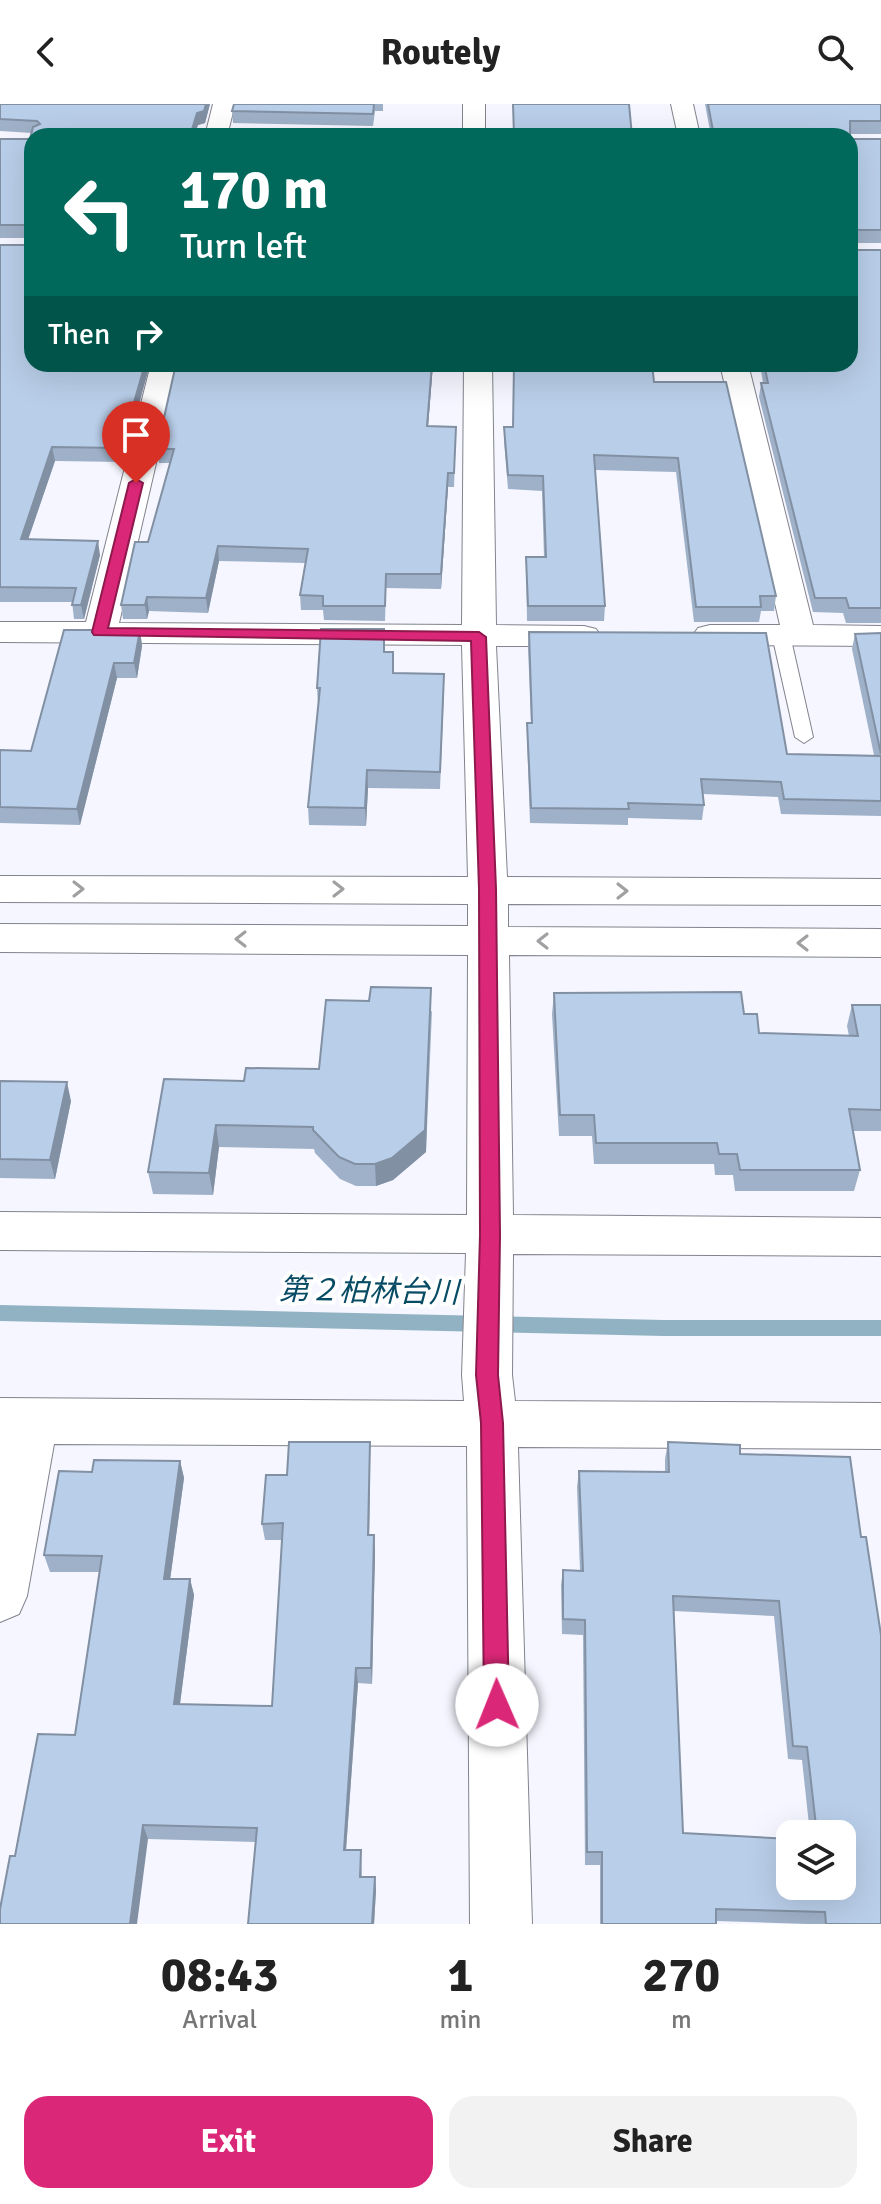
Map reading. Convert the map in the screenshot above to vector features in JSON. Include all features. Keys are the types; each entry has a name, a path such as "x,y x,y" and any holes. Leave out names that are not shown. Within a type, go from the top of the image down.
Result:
{"street":[{"path":"218,128 224,104"},
{"path":"474,104 474,128"},
{"path":"682,104 687,128"},
{"path":"100,632 163,372"},
{"path":"478,372 479,637 488,889 489,1399 501,1924"},
{"path":"736,372 790,635"},
{"path":"0,632 622,636"},
{"path":"686,635 881,636"},
{"path":"0,889 881,892"},
{"path":"0,938 881,943"},
{"path":"0,1231 489,1257 881,1237"},
{"path":"0,1596 16,1421 489,1399 881,1426"}],"lane":[{"path":"790,635 804,737"}],"building":[{"path":"0,104 206,104 204,111 197,113 192,128 33,128 40,124 37,121 0,119"},
{"path":"234,104 374,104 373,114 232,111"},
{"path":"513,104 629,104 631,128 514,128"},
{"path":"708,104 881,104 881,121 850,121 850,128 712,128"},
{"path":"0,139 24,139 24,225 0,225"},
{"path":"858,139 881,139 881,230 858,230"},
{"path":"0,245 24,245 24,372 143,372 121,448 52,447 21,539 98,541 81,605 72,605 76,588 0,587"},
{"path":"858,250 881,250 881,608 849,608 846,598 815,598 761,383 768,383 766,372 858,372"},
{"path":"174,372 431,372 427,426 456,427 454,473 448,473 441,574 386,574 385,606 323,606 323,596 300,595 308,549 218,546 206,598 147,597 145,605 121,605 135,542 148,542 174,449 157,449"},
{"path":"514,372 653,372 654,382 726,382 776,596 760,596 761,607 696,607 678,458 594,455 605,606 528,606 526,557 546,557 543,476 508,475 504,427 513,427"},
{"path":"321,629 384,629 384,652 393,652 393,673 444,674 440,772 367,770 365,808 308,807 320,688 317,688"},
{"path":"64,630 140,630 134,663 114,663 77,809 0,807 0,750 31,751"},
{"path":"529,632 766,633 787,754 881,756 881,801 784,799 781,782 701,779 704,805 628,803 629,809 531,808 527,723 532,723"},
{"path":"881,633 881,754 855,634"},
{"path":"371,987 431,988 425,1130 392,1158 375,1164 355,1164 339,1157 313,1127 216,1125 209,1173 148,1172 164,1079 244,1081 246,1068 319,1069 326,1000 369,1001"},
{"path":"741,992 744,1014 757,1014 759,1033 858,1036 852,1005 881,1005 881,1110 849,1109 860,1170 740,1170 737,1154 719,1154 717,1143 596,1143 594,1115 560,1115 554,993"},
{"path":"0,1081 67,1082 50,1160 0,1159"},
{"path":"289,1442 370,1442 368,1535 374,1535 371,1668 356,1668 344,1850 361,1850 360,1877 375,1877 372,1924 248,1924 257,1828 143,1825 130,1924 0,1924 10,1856 15,1856 38,1734 75,1735 102,1556 44,1555 59,1471 92,1472 94,1460 180,1461 164,1579 190,1579 174,1704 272,1706 283,1523 262,1524 266,1475 287,1475"},
{"path":"668,1442 740,1445 740,1454 850,1457 861,1537 866,1537 881,1635 881,1924 826,1924 825,1912 716,1909 716,1924 602,1924 602,1852 587,1852 585,1620 563,1619 563,1570 583,1571 579,1471 669,1472","holes":["673,1596 779,1601 793,1746 807,1747 815,1820 856,1820 856,1900 776,1900 776,1838 683,1833"]}],"waterway":[{"name":"第２柏林台川","path":"0,1313 664,1328 881,1328"}],"route":[{"path":"136,483 100,632 479,637 488,889 490,1235 487,1375 492,1423 497,1705"}]}
